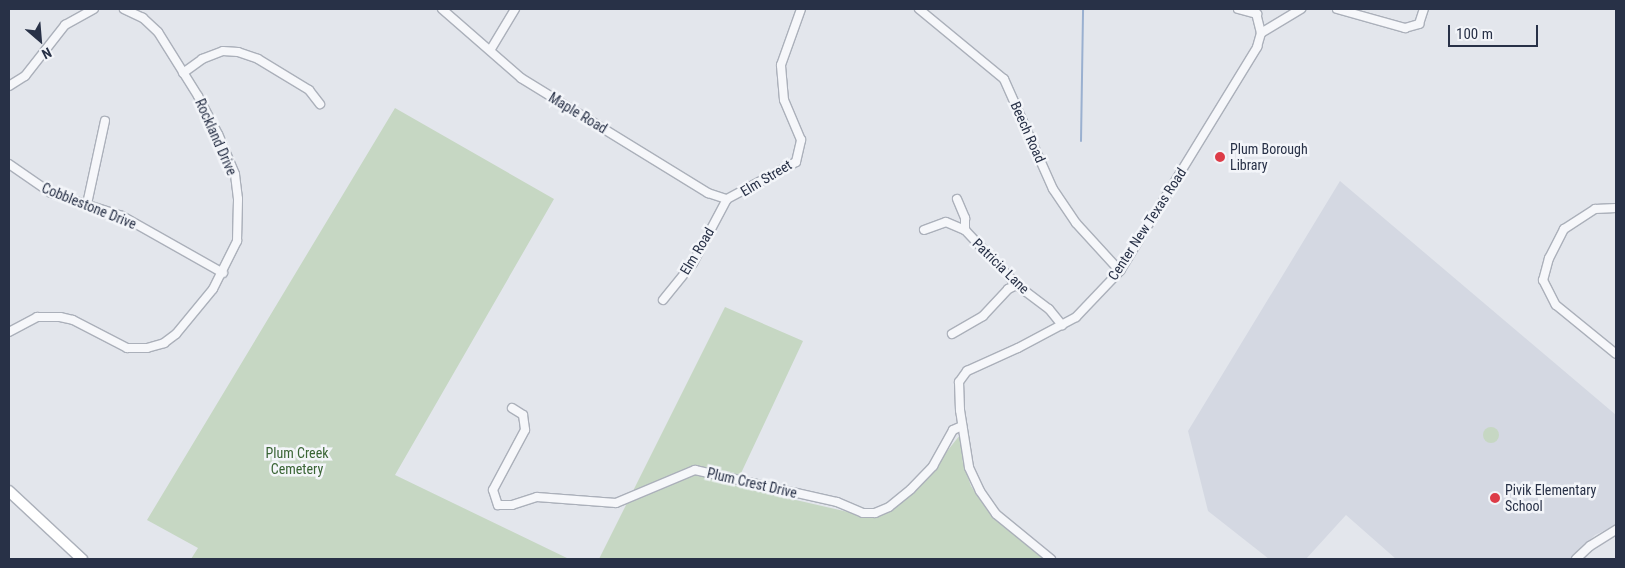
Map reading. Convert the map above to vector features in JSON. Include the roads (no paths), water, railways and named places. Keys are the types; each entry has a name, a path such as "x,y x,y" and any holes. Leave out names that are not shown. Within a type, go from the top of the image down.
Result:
{"main road":[{"path":"9,491 82,559"}],"street":[{"path":"9,86 25,76 65,24 94,9"},
{"name":"Rockland Drive","path":"9,332 37,317 60,316 73,320 127,348 153,347 176,334 223,273 237,241 239,222 235,174 198,96 158,32 143,18 124,9"},
{"name":"Maple Road","path":"442,9 539,90 708,193 727,199"},
{"path":"491,49 515,9"},
{"name":"Elm Street","path":"727,199 796,162 801,140 784,100 781,65 801,9"},
{"name":"Beech Road","path":"919,9 1004,79 1053,189 1076,223 1120,271"},
{"path":"1238,9 1256,11 1261,33 1301,9"},
{"path":"1337,9 1405,28 1414,27 1424,9"},
{"name":"Center New Texas Road","path":"1051,559 996,514 980,491 969,466 958,390 960,382 967,371 1062,325 1090,305 1120,271 1245,67 1261,33"},
{"path":"183,73 212,55 238,52 258,59 310,90 320,104"},
{"path":"87,204 105,121"},
{"name":"Cobblestone Drive","path":"9,164 51,193 122,216 223,273"},
{"name":"Elm Road","path":"663,300 693,263 727,199"},
{"name":"Patricia Lane","path":"957,199 965,218 965,230 1017,285 1049,309 1062,325"},
{"path":"1616,208 1595,209 1564,228 1549,258 1543,280 1556,305 1616,354"},
{"path":"924,230 946,222 965,230"},
{"path":"952,334 983,316 1008,289 1017,285"},
{"name":"Plum Crest Drive","path":"512,408 522,415 525,430 493,490 498,505 512,505 537,498 616,503 695,470 828,500 863,514 875,513 889,507 911,489 933,466 953,430 962,426"},
{"path":"1576,559 1590,546 1616,530"}],"waterway":[{"path":"1081,141 1083,9"}],"place":[{"name":"Plum Borough Library","path":"1220,157"},
{"name":"Pivik Elementary School","path":"1495,498"}],"park label":[{"name":"Plum Creek Cemetery","path":"297,462"}]}
